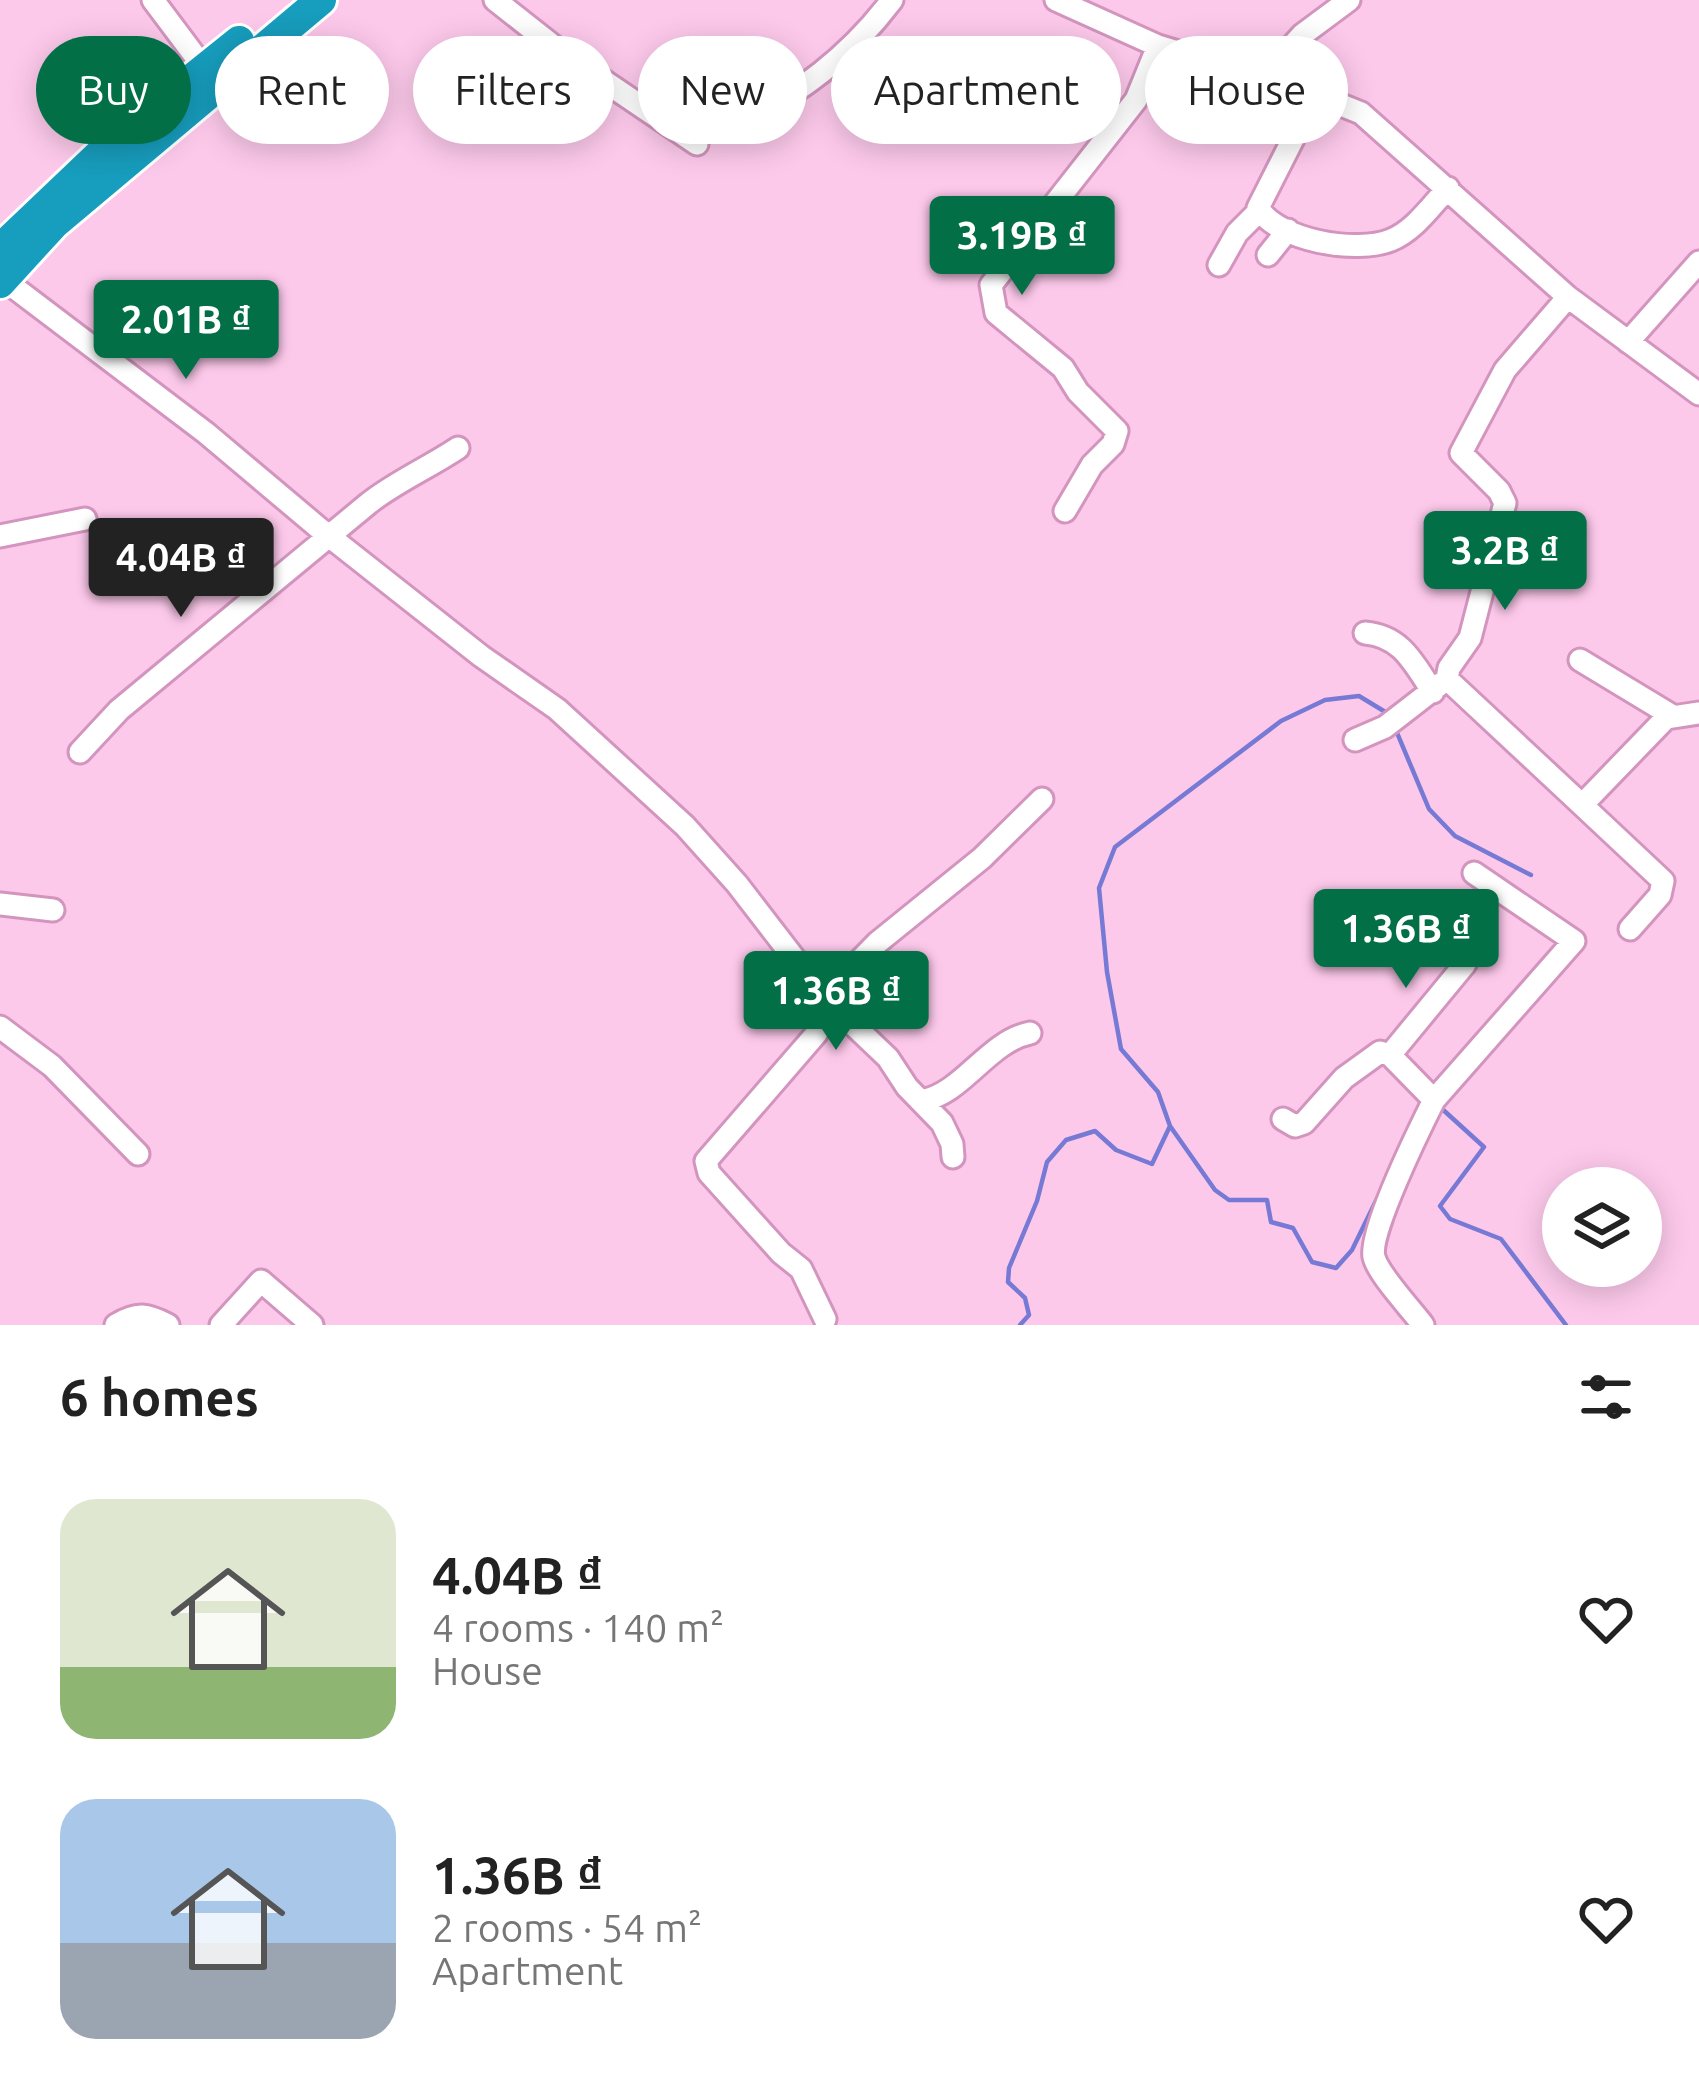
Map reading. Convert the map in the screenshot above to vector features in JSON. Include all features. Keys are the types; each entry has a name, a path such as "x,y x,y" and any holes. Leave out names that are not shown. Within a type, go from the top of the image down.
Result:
{"highway":[{"path":"2,256 54,224 290,0"},
{"path":"212,76 321,0"}],"street":[{"path":"153,0 212,76"},
{"path":"495,0 638,104"},
{"path":"807,85 869,30 892,0"},
{"path":"1056,0 1145,40"},
{"path":"1301,36 1349,0"},
{"path":"1065,512 1092,465 1113,444 1117,430 1078,392 1063,368 995,313 991,284 1136,100 1145,78"},
{"path":"1348,109 1367,117 1568,297 1699,394"},
{"path":"1219,265 1237,233 1259,211 1291,144"},
{"path":"1259,211 1317,242 1366,247 1406,232 1448,188"},
{"path":"1268,255 1288,230"},
{"path":"2,256 328,536 557,710 685,826 737,884 824,997 888,1058 946,1131 952,1157"},
{"path":"1628,342 1699,262"},
{"path":"1355,740 1385,727 1440,685 1470,638 1504,503 1499,491 1462,453 1505,370 1568,297"},
{"path":"80,752 118,710 328,536 397,482 458,448"},
{"path":"0,536 85,519"},
{"path":"1365,633 1401,645 1440,685 1558,778 1663,881 1660,895 1630,929"},
{"path":"1580,660 1670,715 1699,713"},
{"path":"1582,805 1670,715"},
{"path":"825,1319 801,1269 781,1253 705,1166 816,1034 824,997 1042,799"},
{"path":"1423,1325 1376,1263 1374,1249 1390,1200 1434,1100 1574,941 1474,873"},
{"path":"0,904 52,910"},
{"path":"1390,1055 1465,964"},
{"path":"0,1027 52,1066 138,1154"},
{"path":"921,1101 943,1092 1011,1038 1030,1033"},
{"path":"1282,1119 1300,1126 1366,1060 1380,1052 1390,1055 1434,1100"},
{"path":"221,1325 261,1281 312,1325"},
{"path":"116,1325 145,1314 168,1325"}],"waterway":[{"path":"1020,1325 1029,1315 1025,1298 1008,1282 1009,1268 1037,1201 1047,1162 1066,1140 1095,1131 1116,1150 1152,1164 1170,1126 1158,1092 1121,1049 1099,888 1115,847 1281,721 1325,700 1359,696 1387,713"},
{"path":"1395,728 1429,809 1455,836 1531,875"},
{"path":"1440,1107 1484,1147 1440,1206 1450,1219 1501,1239 1566,1325"},
{"path":"1170,1126 1215,1190 1229,1200 1267,1200 1271,1222 1293,1228 1312,1262 1336,1268 1352,1250 1393,1166"}]}
